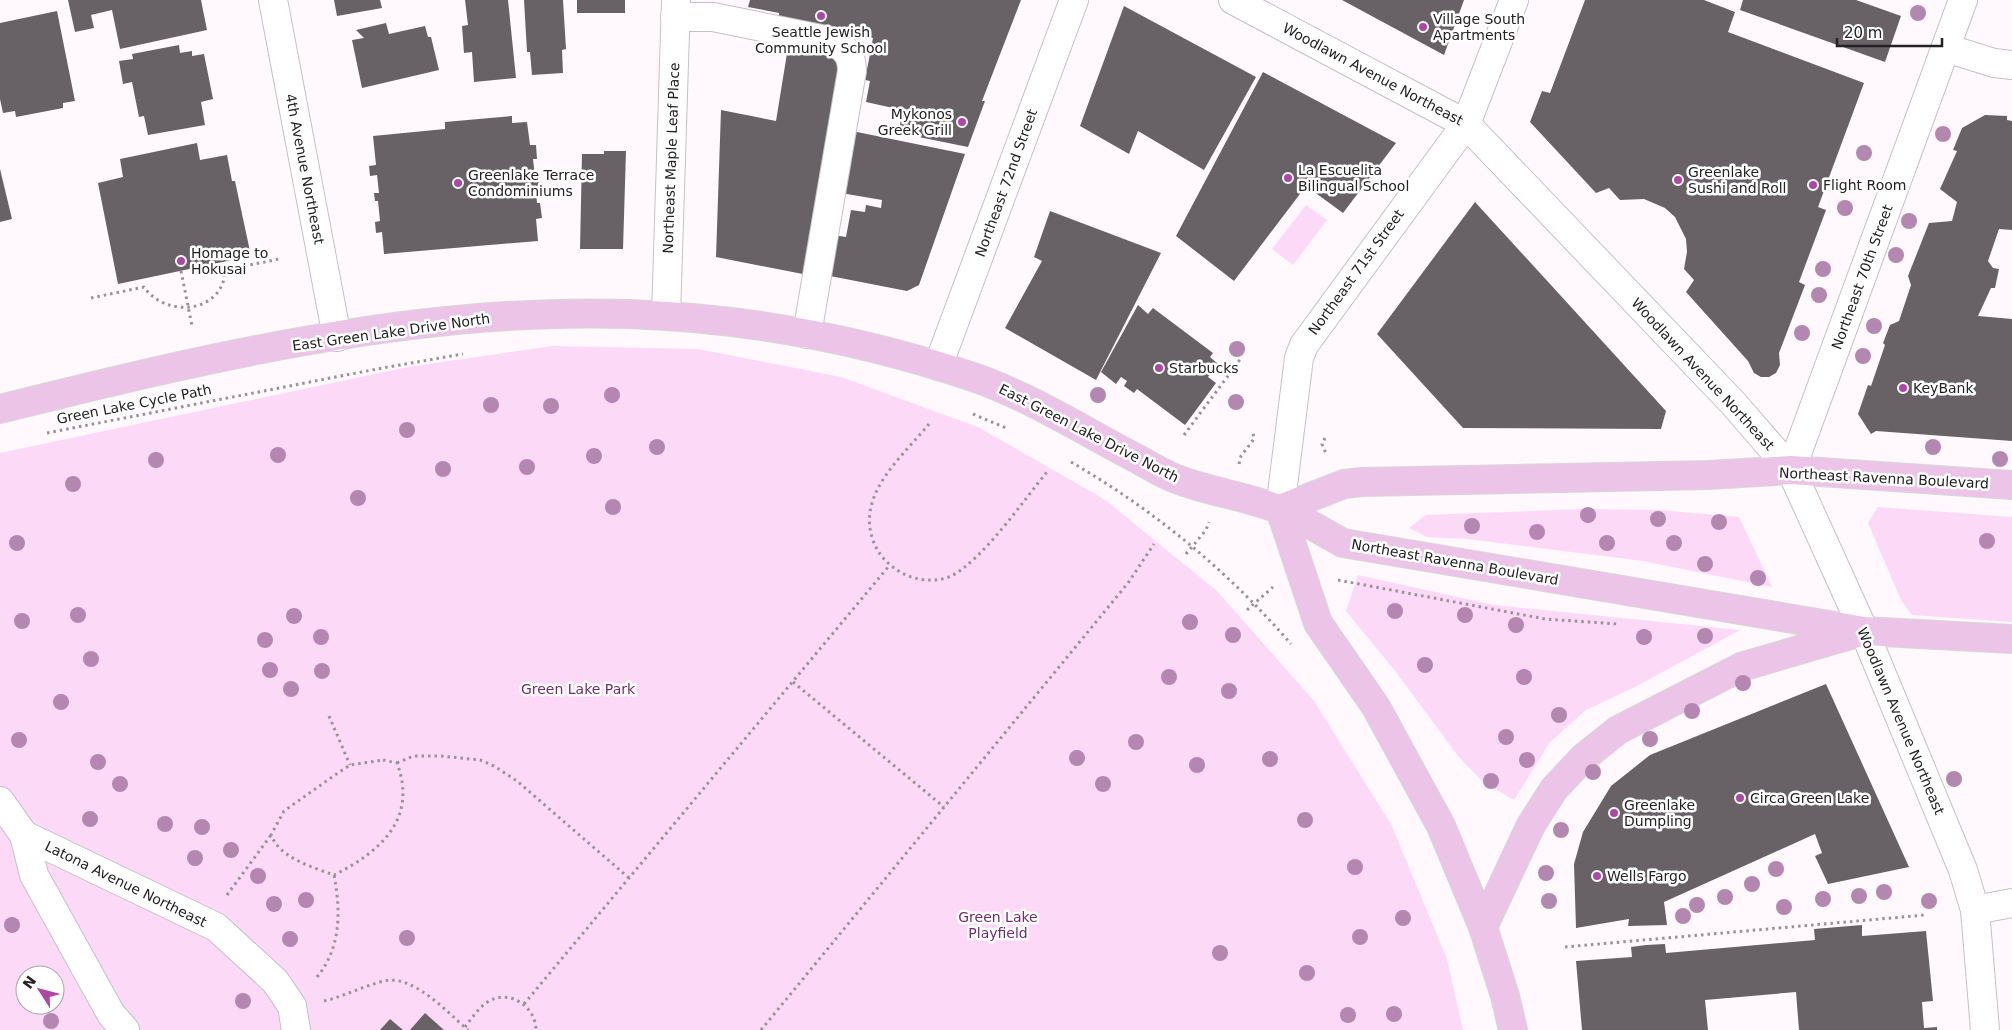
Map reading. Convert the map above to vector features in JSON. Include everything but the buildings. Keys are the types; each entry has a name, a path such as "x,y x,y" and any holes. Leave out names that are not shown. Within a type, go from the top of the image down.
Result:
{"main road":[{"name":"East Green Lake Drive North","path":"0,409 170,369 337,337 419,325 494,317 588,314 701,318 807,334 900,354 938,366 1013,392 1172,477 1280,510"},
{"name":"Northeast Ravenna Boulevard","path":"1280,510 1344,484 1362,482 1709,475 1791,470 2012,485"},
{"name":"Northeast Ravenna Boulevard","path":"1280,510 1343,543 1369,549 1864,631 2012,640"},
{"path":"1280,510 1318,623 1376,707 1440,826 1483,927 1505,996 1513,1030"},
{"path":"1483,927 1531,825 1554,789 1583,758 1618,730 1740,667 1864,631"}],"street":[{"name":"4th Avenue Northeast","path":"273,0 337,337"},
{"name":"Northeast 72nd Street","path":"938,366 1074,0"},
{"name":"Woodlawn Avenue Northeast","path":"1233,0 1466,124 1733,403 1791,470 1864,631 1963,870 1975,910 1985,1030"},
{"name":"Northeast 71st Street","path":"1280,510 1299,358 1304,345 1466,124 1514,0"},
{"name":"Northeast 70th Street","path":"1791,470 1963,0"},
{"path":"676,8 713,18 831,41 844,47 852,58 852,72 807,334"},
{"name":"Northeast Maple Leaf Place","path":"666,316 676,8"},
{"path":"1946,48 1994,64 2012,65"},
{"name":"Latona Avenue Northeast","path":"0,802 24,835 34,875 111,1014 125,1030"},
{"name":"Latona Avenue Northeast","path":"24,835 216,927 275,981 292,1006 296,1030"},
{"path":"1975,910 2012,903"}],"path":[{"path":"91,298 144,287 162,304 179,309 200,304 212,297 220,286 225,270 278,259"},
{"path":"182,271 192,326"},
{"name":"Green Lake Cycle Path","path":"38,435 470,353"},
{"path":"1184,435 1242,357"},
{"path":"971,413 1010,430"},
{"path":"929,424 877,488 869,508 869,529 876,549 889,566 908,576 929,581 950,576 969,566 1047,472"},
{"path":"1063,458 1100,479 1192,546 1254,603 1290,642"},
{"path":"1186,554 1206,530 1211,518"},
{"path":"761,1030 1128,583 1154,544"},
{"path":"524,1004 889,566"},
{"path":"1333,579 1544,619 1619,624"},
{"path":"1247,610 1269,588 1279,584"},
{"path":"792,682 944,808"},
{"path":"329,716 350,766"},
{"path":"227,895 271,835 284,811 350,766 383,760 396,763 413,756 441,756 480,760 494,766 517,781 629,878"},
{"path":"334,875 359,862 374,851 395,824 401,810 403,794 402,778 396,763"},
{"path":"271,835 275,846 294,858 334,875"},
{"path":"317,977 328,963 336,934 339,898 334,875"},
{"path":"1565,946 1925,915"},
{"path":"321,1001 395,980 414,986 468,1030"},
{"path":"464,1027 490,1000 508,998 524,1004 534,1018 536,1030"}],"green space":[{"path":"1306,205 1327,220 1293,265 1272,249"},
{"name":"Green Lake Park","path":"552,346 698,349 841,377 978,427 1104,499 1217,591 1314,701 1391,824 1447,959 1463,1030 0,1030 0,453 408,367"},
{"path":"1878,507 2012,517 2012,622 1912,615 1901,600 1868,523"},
{"path":"1581,509 1659,510 1739,517 1772,587 1643,561 1468,539 1427,537 1409,528 1426,515"},
{"path":"1358,575 1494,605 1740,630 1635,687 1586,710 1550,742 1514,800 1483,782 1458,756 1396,672 1346,611"}],"place":[{"name":"Seattle Jewish Community School","path":"821,16"},
{"name":"Village South Apartments","path":"1423,27"},
{"name":"Mykonos Greek Grill","path":"962,122"},
{"name":"La Escuelita Bilingual School","path":"1288,178"},
{"name":"Greenlake Sushi and Roll","path":"1678,180"},
{"name":"Greenlake Terrace Condominiums","path":"458,183"},
{"name":"Flight Room","path":"1813,185"},
{"name":"Homage to Hokusai","path":"181,261"},
{"name":"Starbucks","path":"1159,368"},
{"name":"KeyBank","path":"1903,388"},
{"name":"Circa Green Lake","path":"1740,798"},
{"name":"Greenlake Dumpling","path":"1614,813"},
{"name":"Wells Fargo","path":"1597,876"}],"park label":[{"name":"Green Lake Playfield","path":"998,926"}]}
